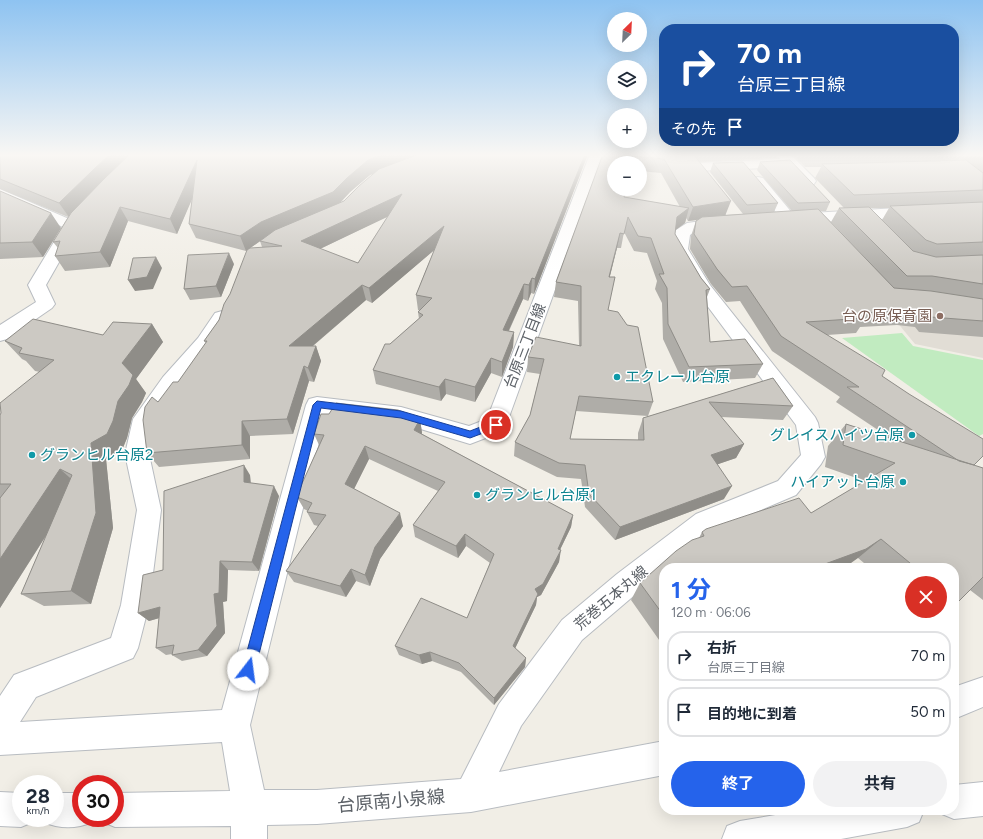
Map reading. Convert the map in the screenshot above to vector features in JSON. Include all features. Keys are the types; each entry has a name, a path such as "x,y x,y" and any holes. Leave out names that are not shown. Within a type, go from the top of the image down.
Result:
{"street":[{"path":"0,193 60,222 72,225"},
{"name":"台原三丁目線","path":"249,824 243,760 234,725 317,405 401,415 470,435 496,425 582,193"},
{"path":"767,193 789,219"},
{"path":"813,193 828,213"},
{"path":"0,334 46,304 37,284 72,225 96,199"},
{"name":"荒巻五本丸線","path":"471,795 510,715 572,630 627,583 705,522 787,488 813,457 807,422 703,288 680,249 682,233 694,226 754,220 789,219 828,213 864,214 930,212"},
{"path":"864,214 879,230"},
{"path":"0,724 25,686 123,648 135,605 149,510 137,454 144,418 170,382 205,343 230,302"},
{"path":"959,701 983,692"},
{"path":"0,740 234,725"},
{"name":"台原南小泉線","path":"124,811 249,824 317,807 471,795 659,759"},
{"path":"959,802 983,800"},
{"path":"0,809 12,810"},
{"path":"740,839 878,815"}],"shaded area":[{"path":"882,304 983,312 983,358 915,344"}],"green space":[{"path":"902,333 913,346 983,360 983,434 979,436 842,338"}],"building":[{"path":"0,193 5,193 51,213 32,242 0,243"},
{"path":"35,193 69,193 59,203"},
{"path":"90,193 182,193 170,219 120,207 100,252 55,256 60,241 53,242 71,213"},
{"path":"193,193 330,193 261,222 240,236 189,224"},
{"path":"352,193 569,193 535,279 532,278 529,285 524,284 503,330 514,332 502,362 491,358 475,387 445,379 439,387 373,370 385,344 390,344 423,315 418,312 432,298 416,295 444,226 369,288 362,285 289,346 316,346 308,368 304,366 287,419 242,421 242,445 147,453 143,420 145,407 152,397 158,402 173,382 178,382 207,341 204,341 219,320 224,304 230,294 247,250 250,248 282,246 260,241 275,230 344,201","holes":["402,194 358,263 301,241"]},
{"path":"589,193 607,193 607,196 624,196 689,208 677,217 675,234 701,278 710,289 706,290 710,342 745,339 763,364 689,367 668,324 667,288 659,274 664,274 651,238 638,236 628,217 624,234 620,233 609,277 615,277 608,310 618,312 627,325 638,327 653,402 579,396 570,439 644,440 643,418 773,378 793,406 709,402 744,444 711,455 732,486 620,527 589,494 585,465 559,463 515,442 530,415 544,359 528,357 536,337 581,346 581,286 556,282"},
{"path":"685,193 725,193 731,201 693,207"},
{"path":"737,193 770,193 778,203 747,205"},
{"path":"789,193 822,193 830,202 798,203"},
{"path":"852,193 902,193 854,195"},
{"path":"983,202 983,242 937,244 926,240 890,206"},
{"path":"869,207 913,251 936,257 983,255 983,284 932,276 907,276 839,208"},
{"path":"818,209 894,288 931,291 983,299 983,321 931,317 927,312 909,310 862,313 866,318 806,322 885,370 882,376 983,439 983,456 974,465 959,461 847,387 859,387 781,336 747,286 732,287 717,269 694,234 696,221 702,217"},
{"path":"229,253 216,286 184,289 188,255"},
{"path":"156,257 147,277 128,280 133,258"},
{"path":"33,319 103,335 113,322 152,324 122,363 133,375 129,385 118,401 113,421 107,434 91,443 96,513 71,591 21,594 72,475 60,469 0,559 0,498 11,484 0,484 0,403 54,360 19,353 22,348 5,341"},
{"path":"336,403 398,410 420,419 414,430 573,515 558,549 561,550 543,584 535,589 538,594 513,646 526,658 494,698 459,663 430,652 419,655 395,646 421,598 467,618 494,554 465,534 456,546 413,525 445,482 365,446 345,484 400,513 375,547 365,575 351,569 340,586 286,571 326,515 307,512 312,503 297,497 324,435 314,434 321,414 329,414"},
{"path":"846,424 983,468 983,577 959,601 959,563 910,563 881,539 866,549 828,563 662,563 692,540 704,536 702,532 706,529 799,498 811,513 895,463 843,445"},
{"path":"244,465 244,482 274,486 252,562 220,561 219,593 214,594 217,626 198,650 172,655 174,645 156,648 160,607 138,613 143,575 163,570 164,491"},
{"path":"659,566 659,609 640,583"}],"place":[{"name":"台の原保育園","path":"940,316"},
{"name":"エクレール台原","path":"617,377"},
{"name":"グレイスハイツ台原","path":"912,435"},
{"name":"グランヒル台原2","path":"32,455"},
{"name":"ハイアット台原","path":"903,482"},
{"name":"グランヒル台原1","path":"477,495"}],"route":[{"path":"248,670 317,405 401,415 470,435 496,425"}]}
